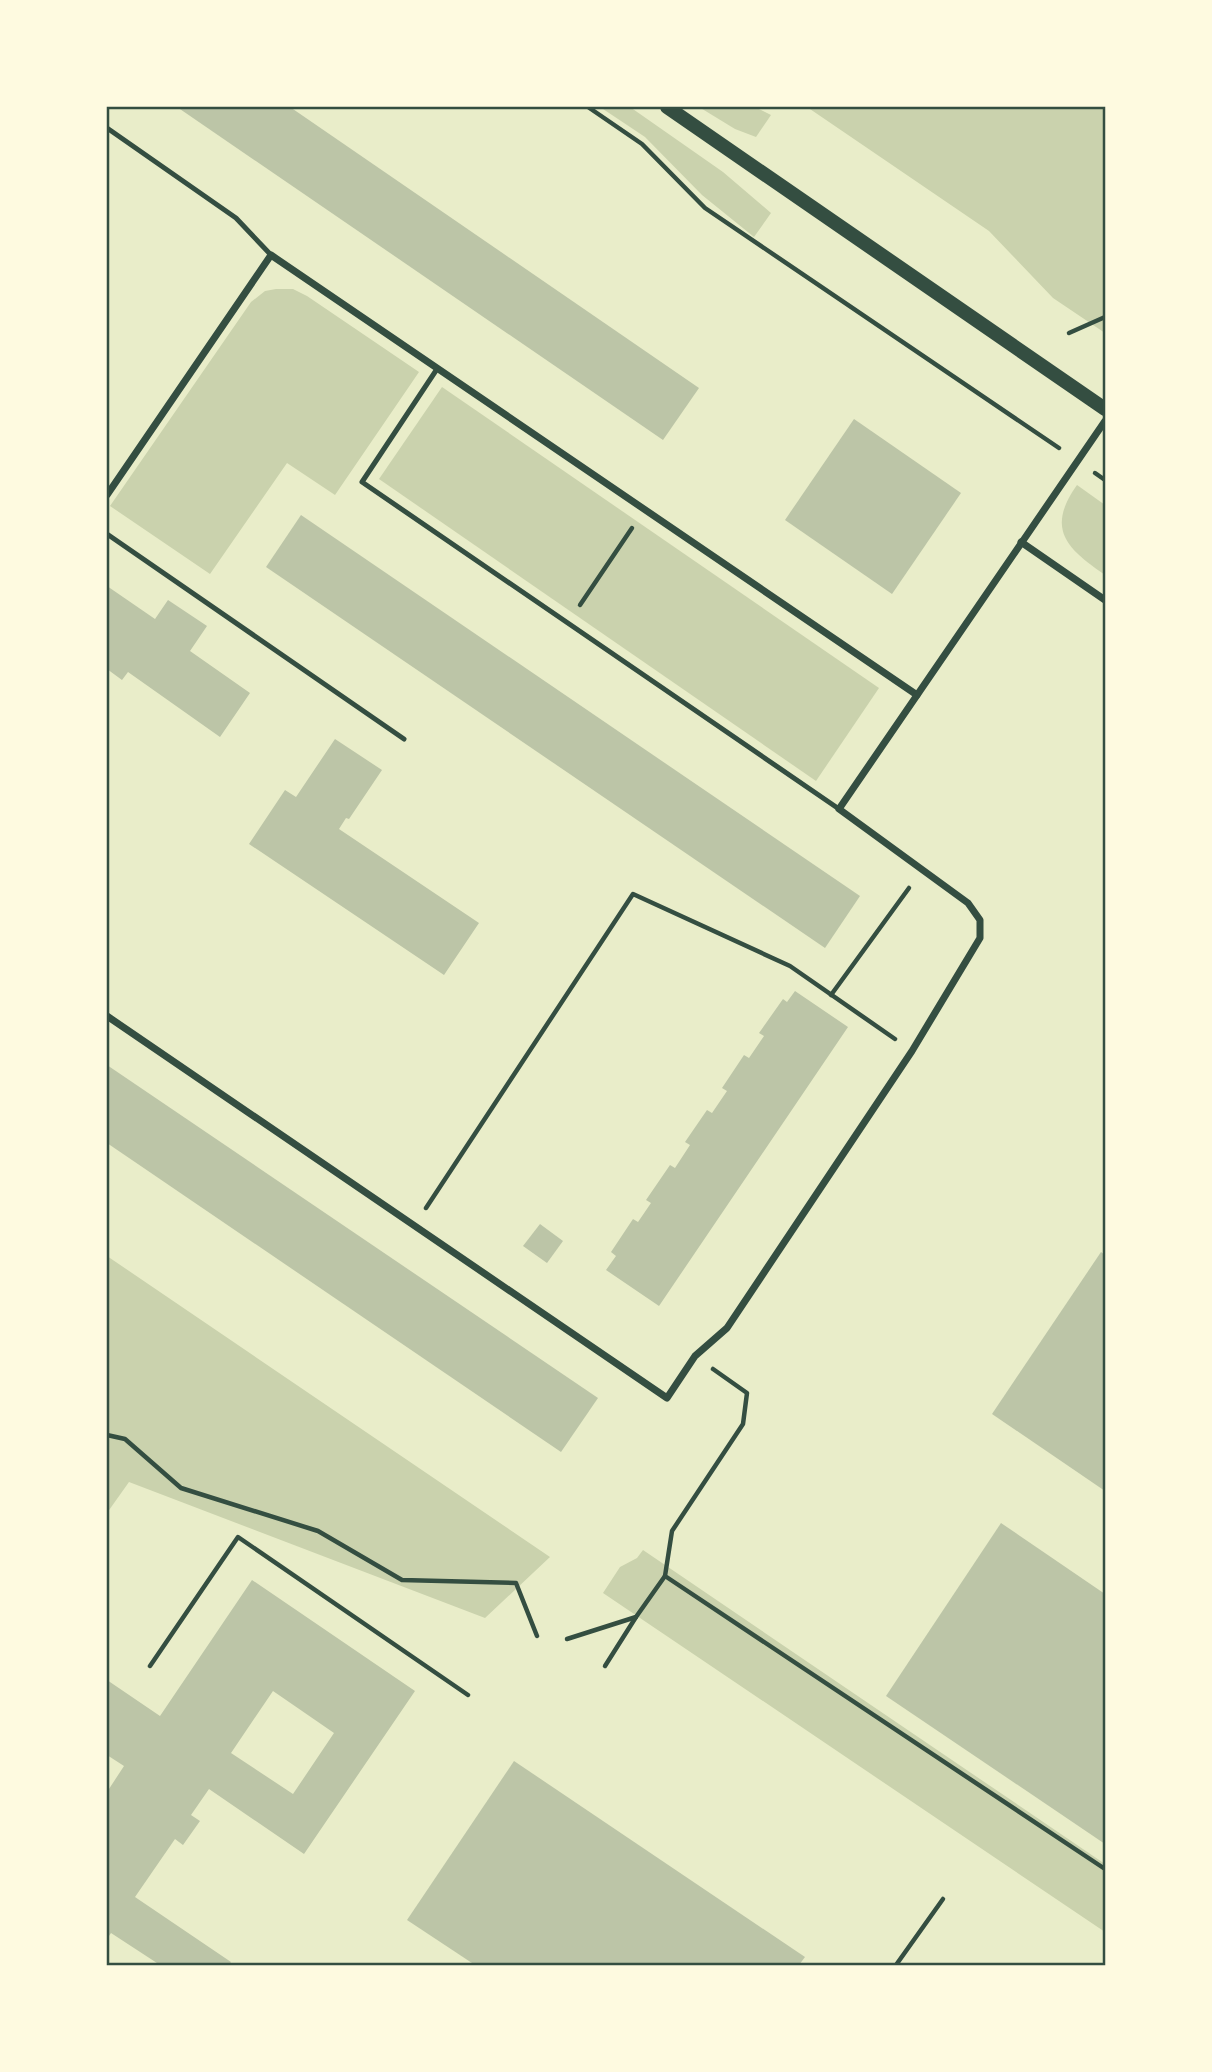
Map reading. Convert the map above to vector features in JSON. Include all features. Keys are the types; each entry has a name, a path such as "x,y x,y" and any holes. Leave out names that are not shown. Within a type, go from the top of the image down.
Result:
{"main road":[{"path":"667,107 1105,408"}],"street":[{"path":"107,495 271,256 917,695"},
{"path":"107,1016 667,1398 695,1356 727,1328 912,1051 980,938 980,920 968,903 839,809 1105,421"},
{"path":"1021,542 1105,600"}],"lane":[{"path":"107,128 236,218 271,256"},
{"path":"437,369 362,482 839,809"},
{"path":"107,534 404,738"}],"path":[{"path":"587,107 642,144 705,208 1105,480"},
{"path":"1069,333 1105,317"},
{"path":"568,623 646,509"},
{"path":"831,995 922,869"},
{"path":"414,1227 633,894 790,965 912,1051"},
{"path":"605,1666 666,1576 672,1531 743,1424 747,1393 695,1356"},
{"path":"107,1434 125,1440 181,1488 317,1531 402,1580 516,1583 537,1636"},
{"path":"150,1666 238,1537 468,1695"},
{"path":"666,1576 1105,1869"},
{"path":"567,1639 636,1617"},
{"path":"896,1965 943,1899"}],"green space":[{"path":"600,107 630,107 723,172 771,213 754,237 702,195 645,137"},
{"path":"699,107 755,107 771,115 756,137 735,129"},
{"path":"807,107 1105,107 1105,333 1053,298 989,231"},
{"path":"293,289 307,296 419,372 335,495 287,463 210,574 110,506 251,302 265,291"},
{"path":"442,387 879,688 816,781 379,479"},
{"path":"1077,485 1105,505 1105,575 1071,547 1065,537 1063,514"},
{"path":"107,1256 550,1557 485,1618 129,1482 107,1513"},
{"path":"643,1550 1105,1864 1105,1932 603,1593 620,1567 637,1558"}],"building":[{"path":"177,107 290,107 699,388 663,440"},
{"path":"854,419 961,493 892,594 785,520"},
{"path":"301,515 860,896 825,948 266,567"},
{"path":"107,586 155,619 168,600 207,626 190,651 250,693 220,737 128,672 122,680 107,669"},
{"path":"335,739 382,770 349,819 346,818 339,829 479,923 444,975 249,844 285,790 296,797"},
{"path":"795,991 848,1027 659,1306 606,1270 616,1256 611,1252 633,1219 638,1222 651,1203 646,1200 670,1165 675,1168 690,1145 685,1142 707,1110 712,1113 727,1091 722,1088 744,1055 749,1058 764,1036 759,1033 783,999 787,1002"},
{"path":"107,1065 598,1398 561,1452 107,1143"},
{"path":"540,1224 563,1241 547,1263 523,1246"},
{"path":"1101,1252 1105,1255 1105,1491 992,1414"},
{"path":"1001,1523 1105,1594 1105,1844 886,1696"},
{"path":"252,1580 415,1691 304,1854 209,1789 191,1815 200,1821 183,1845 175,1839 135,1897 231,1962 229,1965 160,1965 111,1933 107,1939 107,1792 124,1766 107,1755 107,1680 160,1716","holes":["273,1691 334,1733 293,1794 231,1753"]},
{"path":"514,1761 805,1957 799,1965 475,1965 407,1920"}]}
